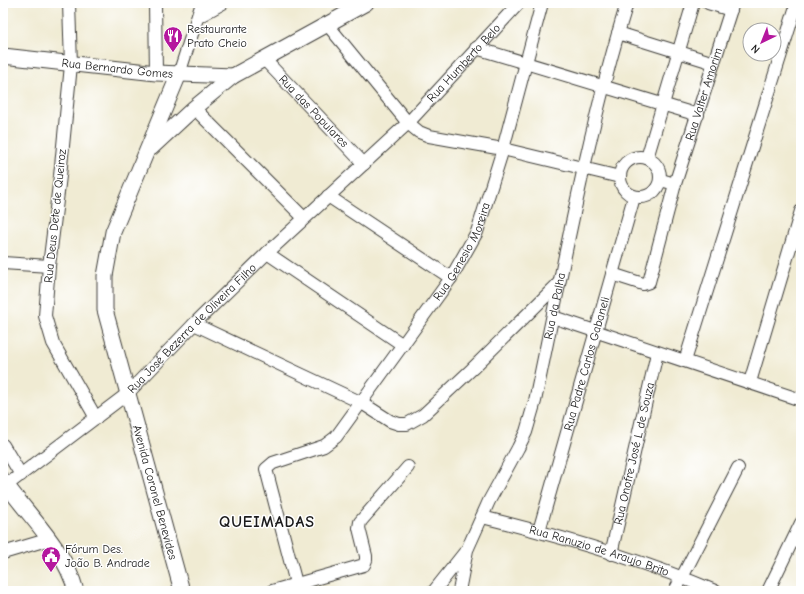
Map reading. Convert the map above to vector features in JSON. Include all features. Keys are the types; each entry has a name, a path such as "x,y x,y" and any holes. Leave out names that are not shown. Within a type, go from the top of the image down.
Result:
{"main road":[{"name":"Rua José Bezerra de Oliveira Filho","path":"147,152 194,108 233,76 359,5"},
{"name":"Rua Bernardo Gomes","path":"3,56 71,65 179,74 233,76"},
{"name":"Rua José Bezerra de Oliveira Filho","path":"127,394 105,310 105,276 114,232 133,182 179,74"},
{"name":"Avenida Coronel Benevides","path":"127,394 182,591"},
{"path":"4,482 50,539 73,582 76,591"}],"street":[{"name":"Rua Deus Dete de Queiroz","path":"69,3 71,65 45,316 47,329 62,360 96,418"},
{"path":"155,3 156,72"},
{"path":"179,74 202,3"},
{"path":"198,17 223,3"},
{"name":"Rua Humberto Belo","path":"408,123 519,3"},
{"name":"Rua Genesio Moreira","path":"297,588 266,469 273,463 330,443 336,437 362,404 451,278 477,232 503,149 524,62 542,3"},
{"name":"Rua da Palha","path":"467,550 482,517 526,432 535,401 583,168 603,86 627,3"},
{"path":"647,158 664,105 693,3"},
{"path":"708,3 732,7"},
{"path":"685,361 797,3"},
{"name":"Rua Valter Amorim","path":"612,274 643,284 649,282 675,184 732,7"},
{"path":"327,24 408,123 419,132 428,136 503,149 620,177"},
{"path":"618,33 714,62"},
{"path":"476,48 698,115"},
{"name":"Rua das Populares","path":"264,59 364,164"},
{"path":"194,108 304,218"},
{"name":"Rua José Bezerra de Oliveira Filho","path":"127,394 194,324 267,253 408,123"},
{"path":"634,157 647,158 658,167 661,180 654,193 642,198 634,197 624,190 620,177 621,171 628,160 634,157"},
{"path":"661,180 675,184"},
{"path":"328,196 451,278"},
{"name":"Rua Padre Carlos Gabaneli","path":"539,531 634,197"},
{"path":"750,382 801,211"},
{"path":"267,253 403,345"},
{"path":"3,262 49,266"},
{"path":"194,324 362,404 390,421 399,424 407,424 423,415 559,283"},
{"path":"553,317 801,400"},
{"name":"Rua Onofre José L de Souza","path":"611,554 658,353"},
{"path":"4,482 21,475 127,394"},
{"path":"3,445 21,475"},
{"path":"272,591 297,588 362,566 366,560 358,528 360,522 408,467"},
{"path":"675,591 738,468"},
{"name":"Rua Ranuzio de Araujo Brito","path":"482,517 539,531 682,577 715,591"},
{"path":"768,591 796,547 801,523"},
{"path":"3,553 50,539"},
{"path":"434,591 467,550"},
{"path":"459,591 467,550"}],"place":[{"name":"Restaurante Prato Cheio","path":"173,53"},
{"name":"Fórum Des. João B. Andrade","path":"51,573"}],"district":[{"name":"QUEIMADAS","path":"267,521"}]}
